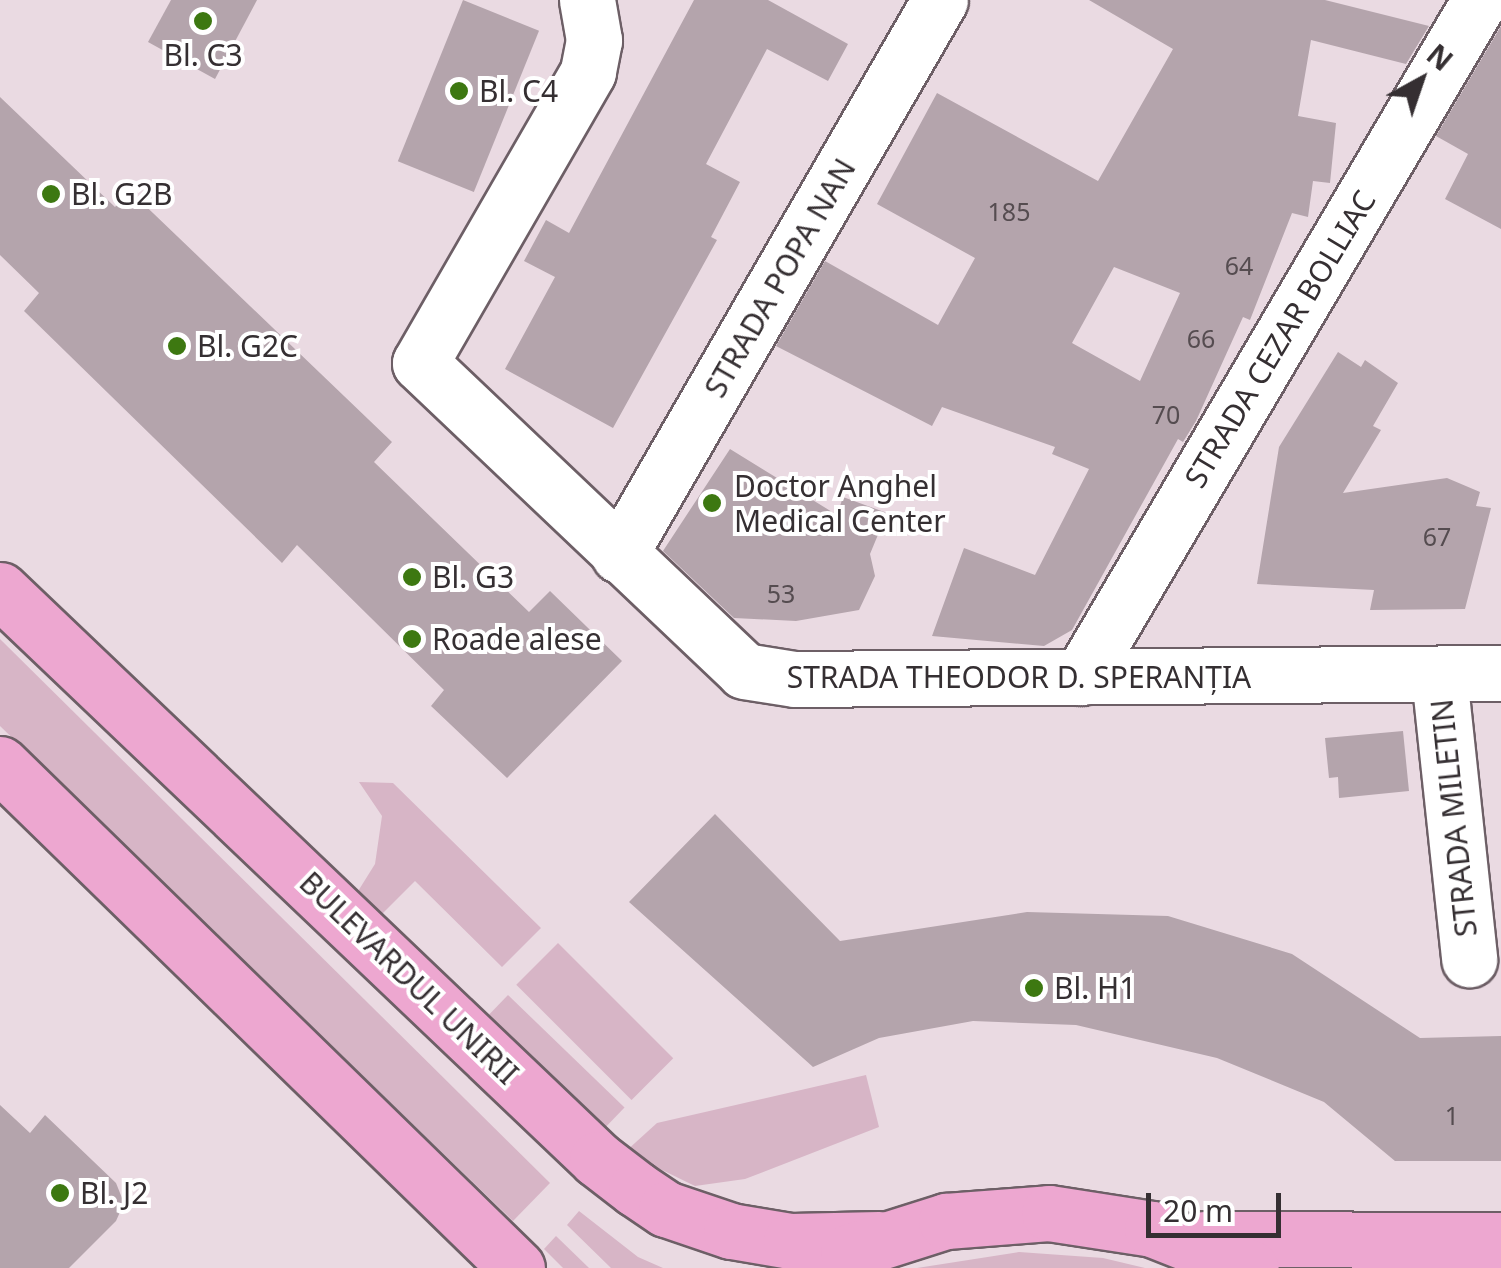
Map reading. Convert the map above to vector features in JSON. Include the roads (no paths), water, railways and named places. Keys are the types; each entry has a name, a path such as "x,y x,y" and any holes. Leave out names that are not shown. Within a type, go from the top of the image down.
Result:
{"main road":[{"name":"BULEVARDUL UNIRII","path":"0,590 597,1159 636,1189 681,1216 731,1232 818,1242 879,1240"},
{"path":"0,764 517,1268"},
{"path":"814,1268 879,1240 958,1219 1038,1213 1118,1221 1185,1239 1251,1268"},
{"path":"1185,1239 1501,1240"}],"street":[{"name":"STRADA THEODOR D. SPERANȚIA","path":"588,0 594,40 588,72 420,363 744,671 796,680 1501,674"},
{"name":"STRADA POPA NAN","path":"620,555 940,0"},
{"name":"STRADA CEZAR BOLLIAC","path":"1081,678 1480,0"},
{"name":"STRADA MILETIN","path":"1439,676 1469,959"}],"place":[{"name":"Bl. C3","path":"203,21"},
{"name":"Bl. C4","path":"459,91"},
{"name":"Bl. G2B","path":"51,194"},
{"name":"Bl. G2C","path":"177,346"},
{"name":"Doctor Anghel Medical Center","path":"712,503"},
{"name":"Bl. G3","path":"412,577"},
{"name":"Roade alese","path":"412,639"},
{"name":"Bl. H1","path":"1034,988"},
{"name":"Bl. J2","path":"60,1193"}]}
